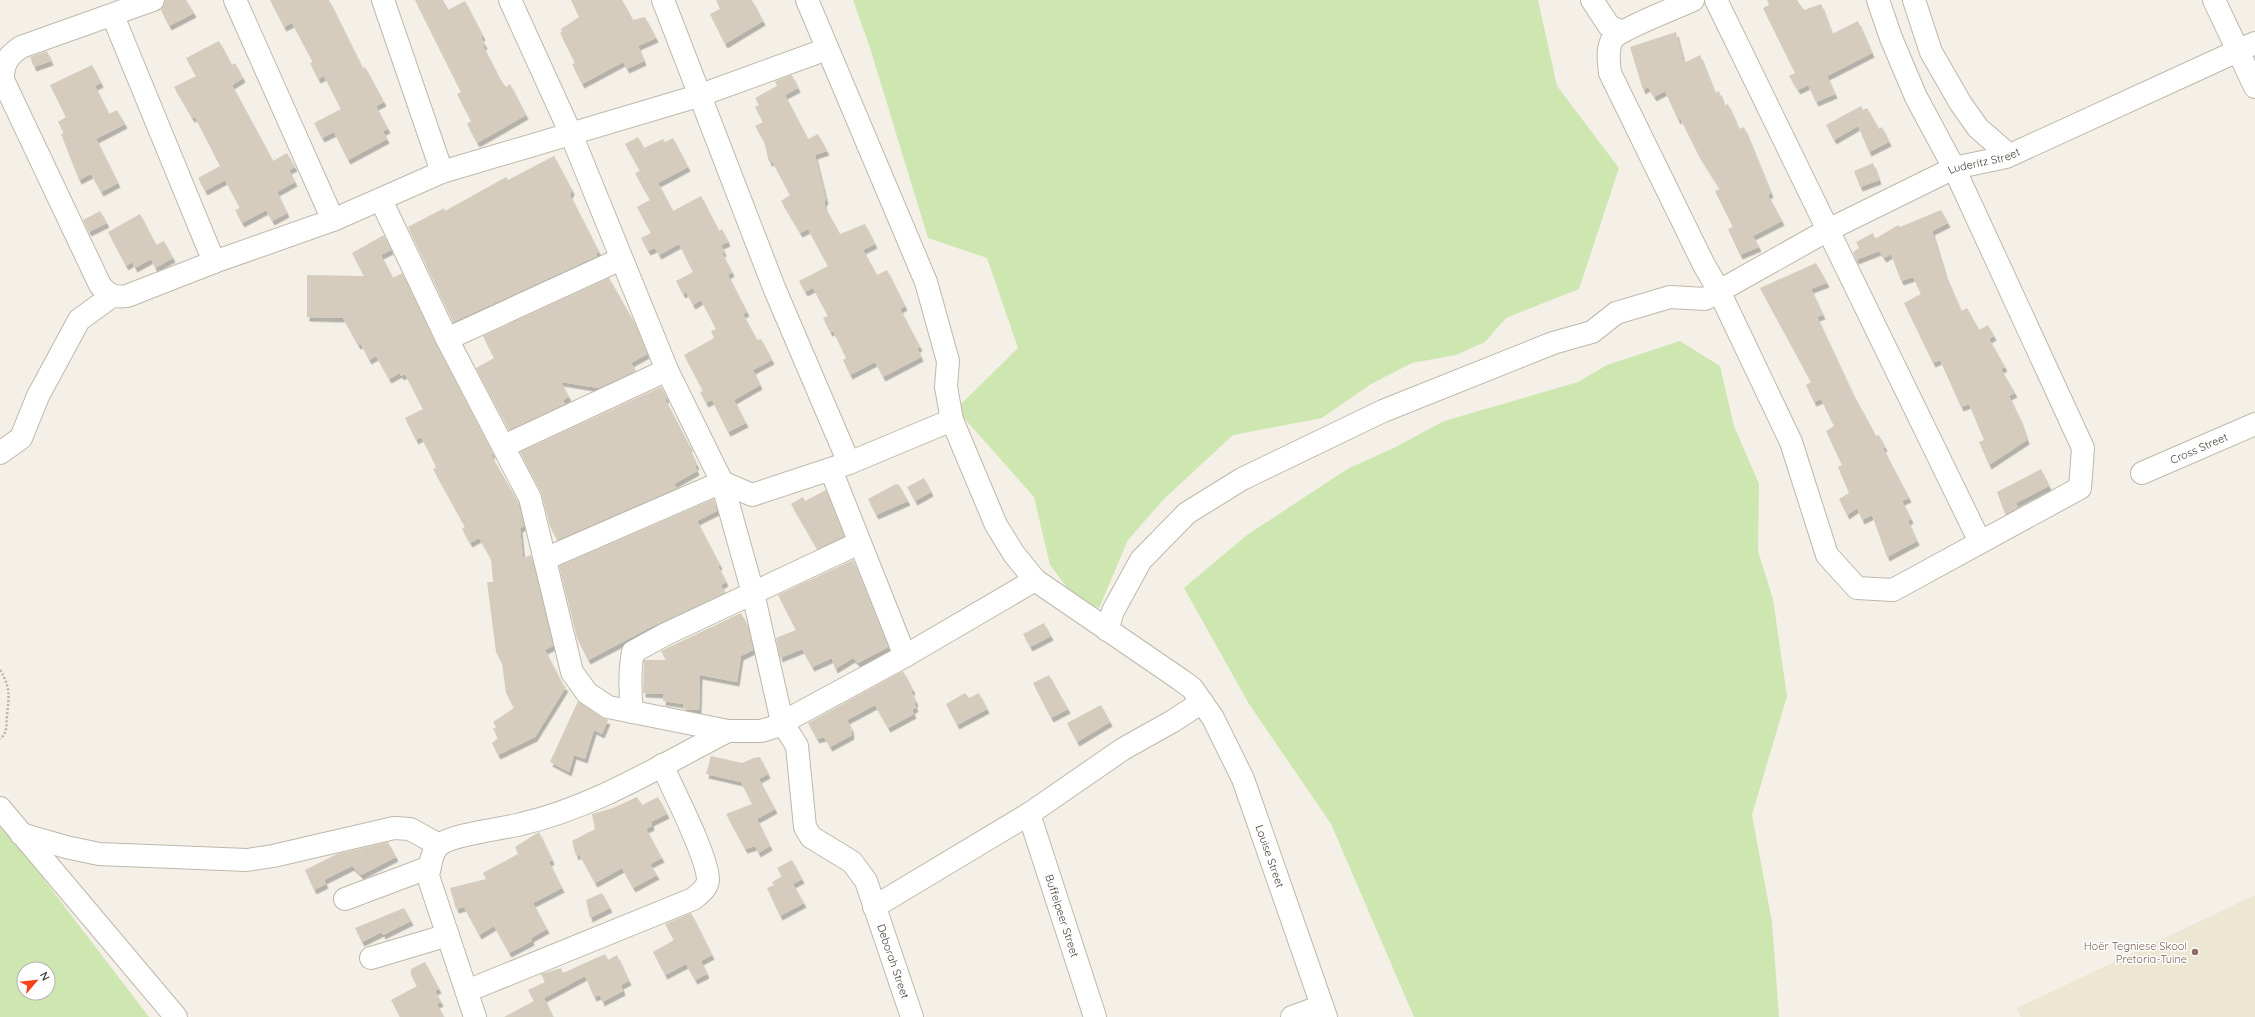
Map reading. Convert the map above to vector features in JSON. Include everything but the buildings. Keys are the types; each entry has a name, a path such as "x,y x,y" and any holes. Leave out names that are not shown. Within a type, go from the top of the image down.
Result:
{"street":[{"path":"112,296 100,285 3,80 2,71 5,62 21,47 113,16 153,0"},
{"path":"235,0 333,220"},
{"path":"383,0 442,172"},
{"name":"Deborah Street","path":"510,0 571,134 667,370 722,482 753,593 782,722 797,746 805,827 811,837 852,862 866,882 912,1017"},
{"path":"663,0 698,96 741,198 840,466 858,543 905,656"},
{"name":"Louise Street","path":"807,0 926,282 948,361 946,387 952,420 996,525 1014,554 1035,580 1192,688 1213,718 1243,779 1324,1011"},
{"path":"1592,0 1609,26 1622,32"},
{"path":"1693,0 1622,32 1611,41 1608,59 1610,73 1704,265 1719,291 1791,442 1827,555 1857,588 1893,590 2080,488 2083,448 1954,168 1916,97 1891,38 1878,0"},
{"path":"1716,0 1980,542"},
{"path":"2214,0 2247,47 2255,87"},
{"path":"1913,1 1931,52 1961,104 1978,128 2009,155"},
{"path":"113,16 214,262"},
{"name":"Luderitz Street","path":"1107,630 1112,611 1141,560 1187,513 1242,479 1383,412 1553,343 1592,332 1616,314 1670,297 1705,299 1828,230 1954,168 2009,155 2247,47"},
{"path":"0,453 22,438 38,396 79,320 112,296 127,296 214,262 333,220 382,200 442,172 698,96 827,49"},
{"path":"382,200 447,339 530,498 572,672 587,693 608,707 728,731 761,731 782,722 905,656 1035,580"},
{"path":"447,339 621,259"},
{"path":"504,446 667,370"},
{"path":"545,559 722,482 752,495 840,466 952,420"},
{"name":"Cross Street","path":"2142,473 2255,424"},
{"path":"632,712 630,664 633,652 858,543"},
{"path":"874,907 1029,814 1124,749 1173,721 1202,702"},
{"path":"475,1017 428,876 431,860 439,846 457,838 522,824 561,812 593,799 728,731"},
{"path":"467,991 693,899 702,892 708,881 703,859 662,765"},
{"path":"0,808 176,1017"},
{"name":"Buffelpeer Street","path":"1029,814 1095,1017"},
{"path":"21,834 66,847 99,854 247,860 273,856 394,828 410,829 439,846"},
{"path":"345,899 430,867"},
{"path":"371,958 448,935"},
{"path":"1292,1017 1324,1011"}],"path":[{"path":"0,670 7,683 10,696 6,731 0,739"}],"shaded area":[{"name":"Hoër Tegniese Skool Pretoria-Tuine","path":"2255,895 2255,1017 2021,1017 2017,1008"}],"green space":[{"path":"853,0 1538,0 1557,86 1619,168 1579,289 1506,318 1485,342 1456,355 1412,363 1371,384 1322,418 1233,435 1164,499 1128,540 1099,608 1074,597 1050,565 1034,497 956,409 1018,348 987,258 928,238 870,48"},
{"path":"1680,341 1720,366 1734,426 1759,484 1758,551 1773,599 1787,696 1752,815 1772,922 1779,1017 1414,1017 1331,824 1249,704 1184,588 1247,535 1349,468 1394,448 1444,421 1578,382 1607,365"},
{"path":"0,822 149,1017 0,1017"}],"place":[{"name":"Hoër Tegniese Skool Pretoria-Tuine","path":"2195,952"}]}
